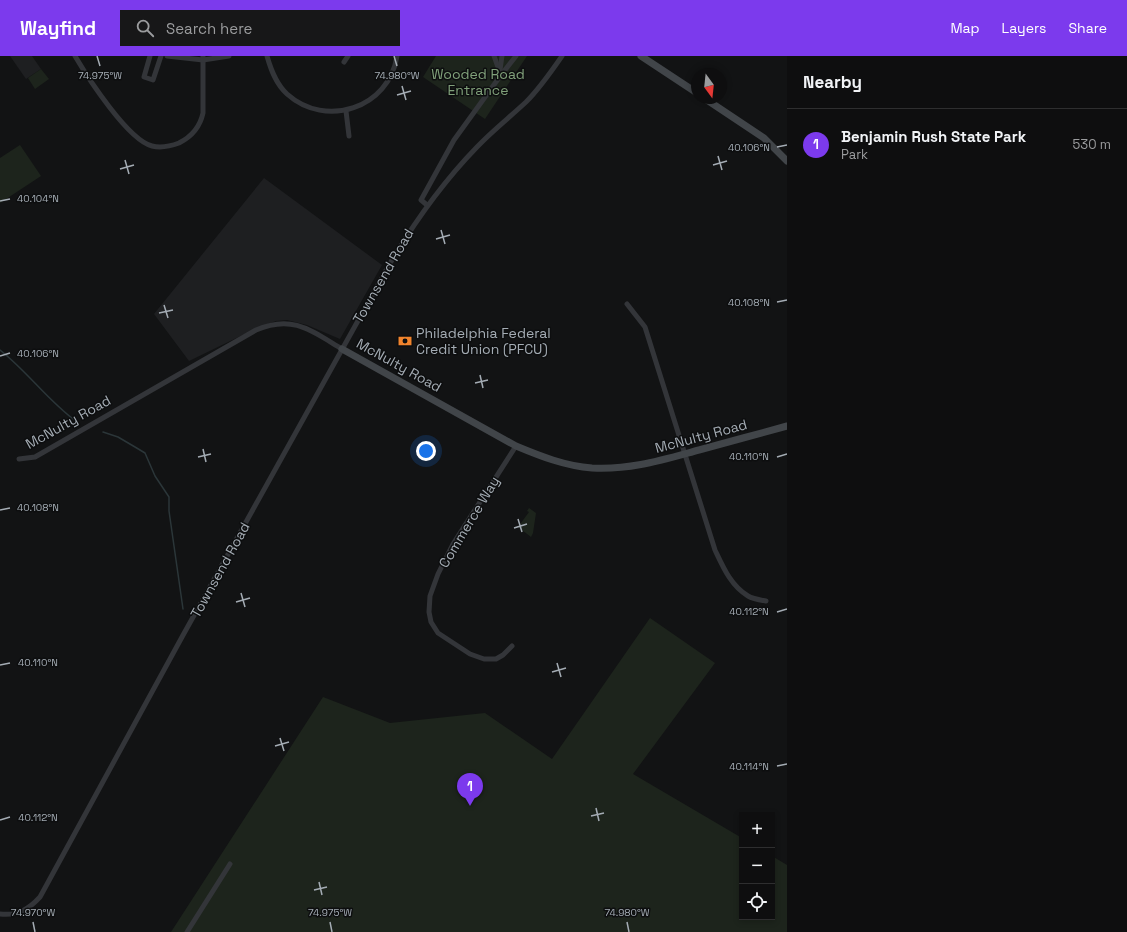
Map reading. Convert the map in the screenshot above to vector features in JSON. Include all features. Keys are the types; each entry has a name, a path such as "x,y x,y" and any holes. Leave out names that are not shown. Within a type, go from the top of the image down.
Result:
{"street":[{"path":"75,56 119,120 141,141 151,146 174,145 187,139 199,126 203,113 203,58"},
{"path":"150,56 144,77 153,80 161,56"},
{"path":"167,56 203,58 229,56"},
{"path":"267,56 270,69 277,82 287,94 300,103 314,109 335,112 346,111 371,99 383,87 391,74 397,56"},
{"path":"344,62 348,56"},
{"path":"494,56 500,72"},
{"path":"500,72 502,56"},
{"path":"427,205 421,200 454,140 500,72 516,56"},
{"name":"Townsend Road","path":"0,914 16,914 32,906 40,897 409,230 448,178 473,151 542,85 562,56"},
{"path":"641,56 691,89"},
{"path":"713,104 764,138 787,161"},
{"path":"346,111 349,136"},
{"path":"627,304 645,327 715,550 724,570 735,586 749,597 766,601"},
{"name":"McNulty Road","path":"19,459 35,457 251,333 268,325 285,323 307,328 516,446 540,456 574,465 591,468 632,467 657,462 787,426"},
{"name":"Commerce Way","path":"512,646 503,655 496,659 484,659 470,654 438,633 431,622 429,612 430,596 438,574 453,544 516,446"},
{"path":"187,932 230,864"}],"shaded area":[{"path":"10,56 32,56 41,69 26,79"},
{"path":"264,178 382,265 340,339 307,325 287,320 276,321 257,328 189,361 154,314"}],"green space":[{"name":"Wooded Road Entrance","path":"436,56 527,56 485,119 423,77"},
{"path":"41,69 49,79 35,89 28,78"},
{"path":"20,145 41,176 0,203 0,158"},
{"path":"529,508 536,513 531,537 518,527 529,512 527,511"},
{"path":"650,618 715,663 633,774 739,836 739,920 775,920 775,858 787,865 787,932 171,932 323,697 390,723 485,713 552,759"}],"waterway":[{"path":"0,350 57,405 77,422"},
{"path":"103,432 118,437 145,453 155,476 169,497 169,511 183,609"}],"place":[{"name":"Philadelphia Federal Credit Union (PFCU)","path":"405,341"},
{"name":"Benjamin Rush State Park","path":"470,806"}]}
